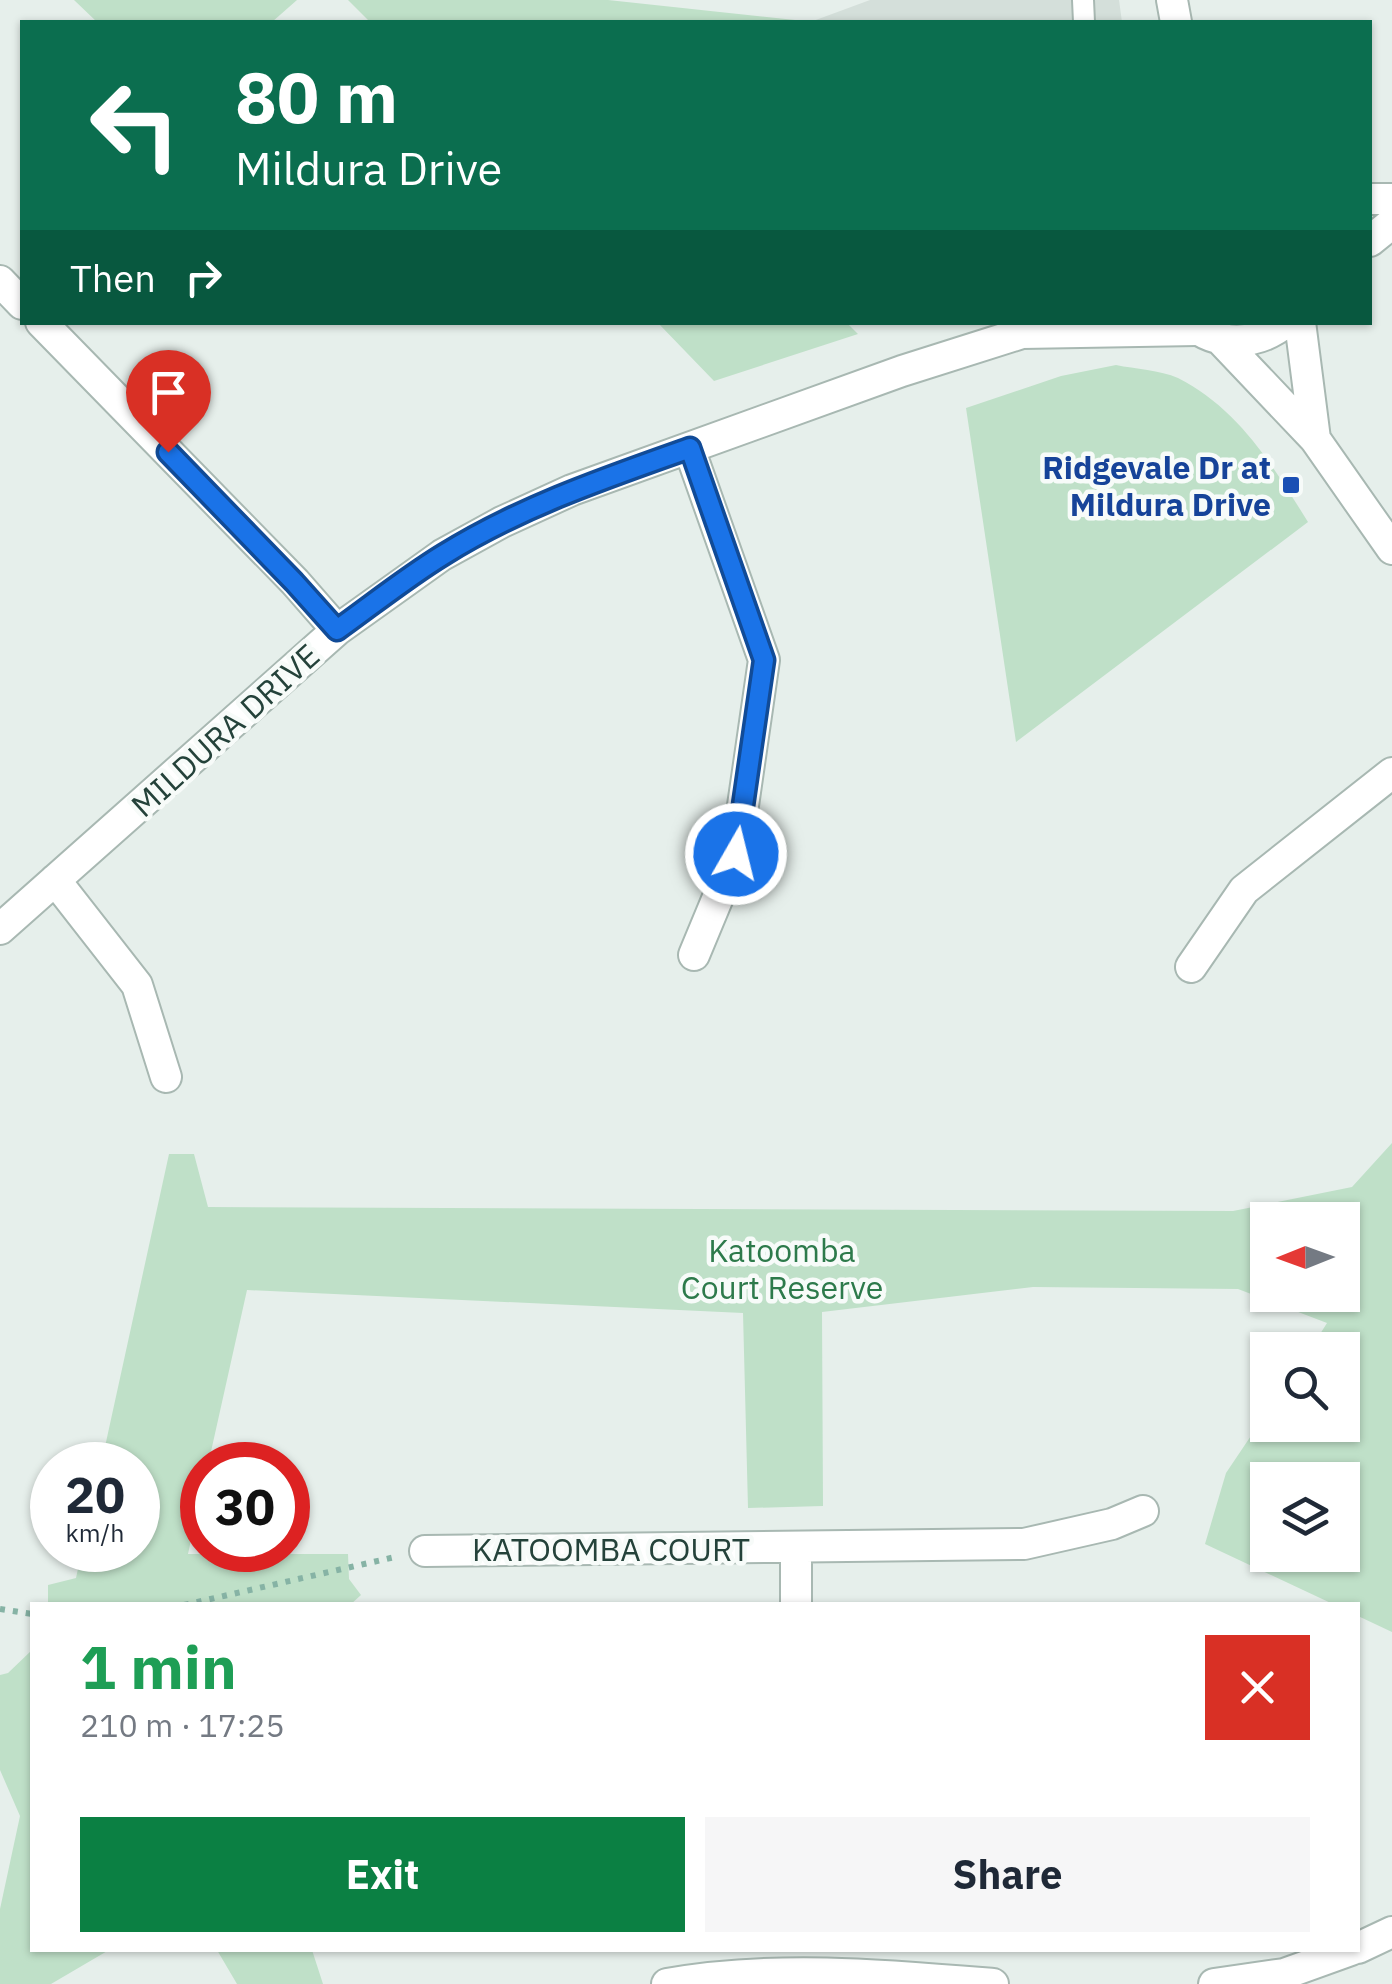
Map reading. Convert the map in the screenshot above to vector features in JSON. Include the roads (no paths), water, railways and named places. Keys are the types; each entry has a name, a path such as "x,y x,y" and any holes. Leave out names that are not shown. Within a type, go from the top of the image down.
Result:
{"street":[{"path":"1372,239 1392,223"},
{"path":"0,281 20,302"},
{"path":"44,325 337,630"},
{"name":"MILDURA DRIVE","path":"0,928 337,630 442,555 502,522 572,490 1030,328 1201,331 1242,341 1263,336 1281,325"},
{"path":"1300,325 1315,439"},
{"path":"1201,331 1315,439 1392,548"},
{"path":"690,448 764,660 736,854 694,955"},
{"path":"1190,967 1244,890 1392,772"},
{"path":"55,880 137,985 166,1077"},
{"name":"KATOOMBA COURT","path":"425,1550 1024,1544 1112,1524 1143,1512"},
{"name":"KATOOMBA COURT","path":"796,1548 796,1602"},
{"path":"1360,1946 1392,1932"},
{"path":"1214,1984 1284,1974 1346,1952"},
{"path":"666,1984 748,1976 796,1962 992,1984"}],"place":[{"name":"Ridgevale Dr at Mildura Drive","path":"1291,485"}],"park label":[{"name":"Katoomba Court Reserve","path":"782,1268"}]}
